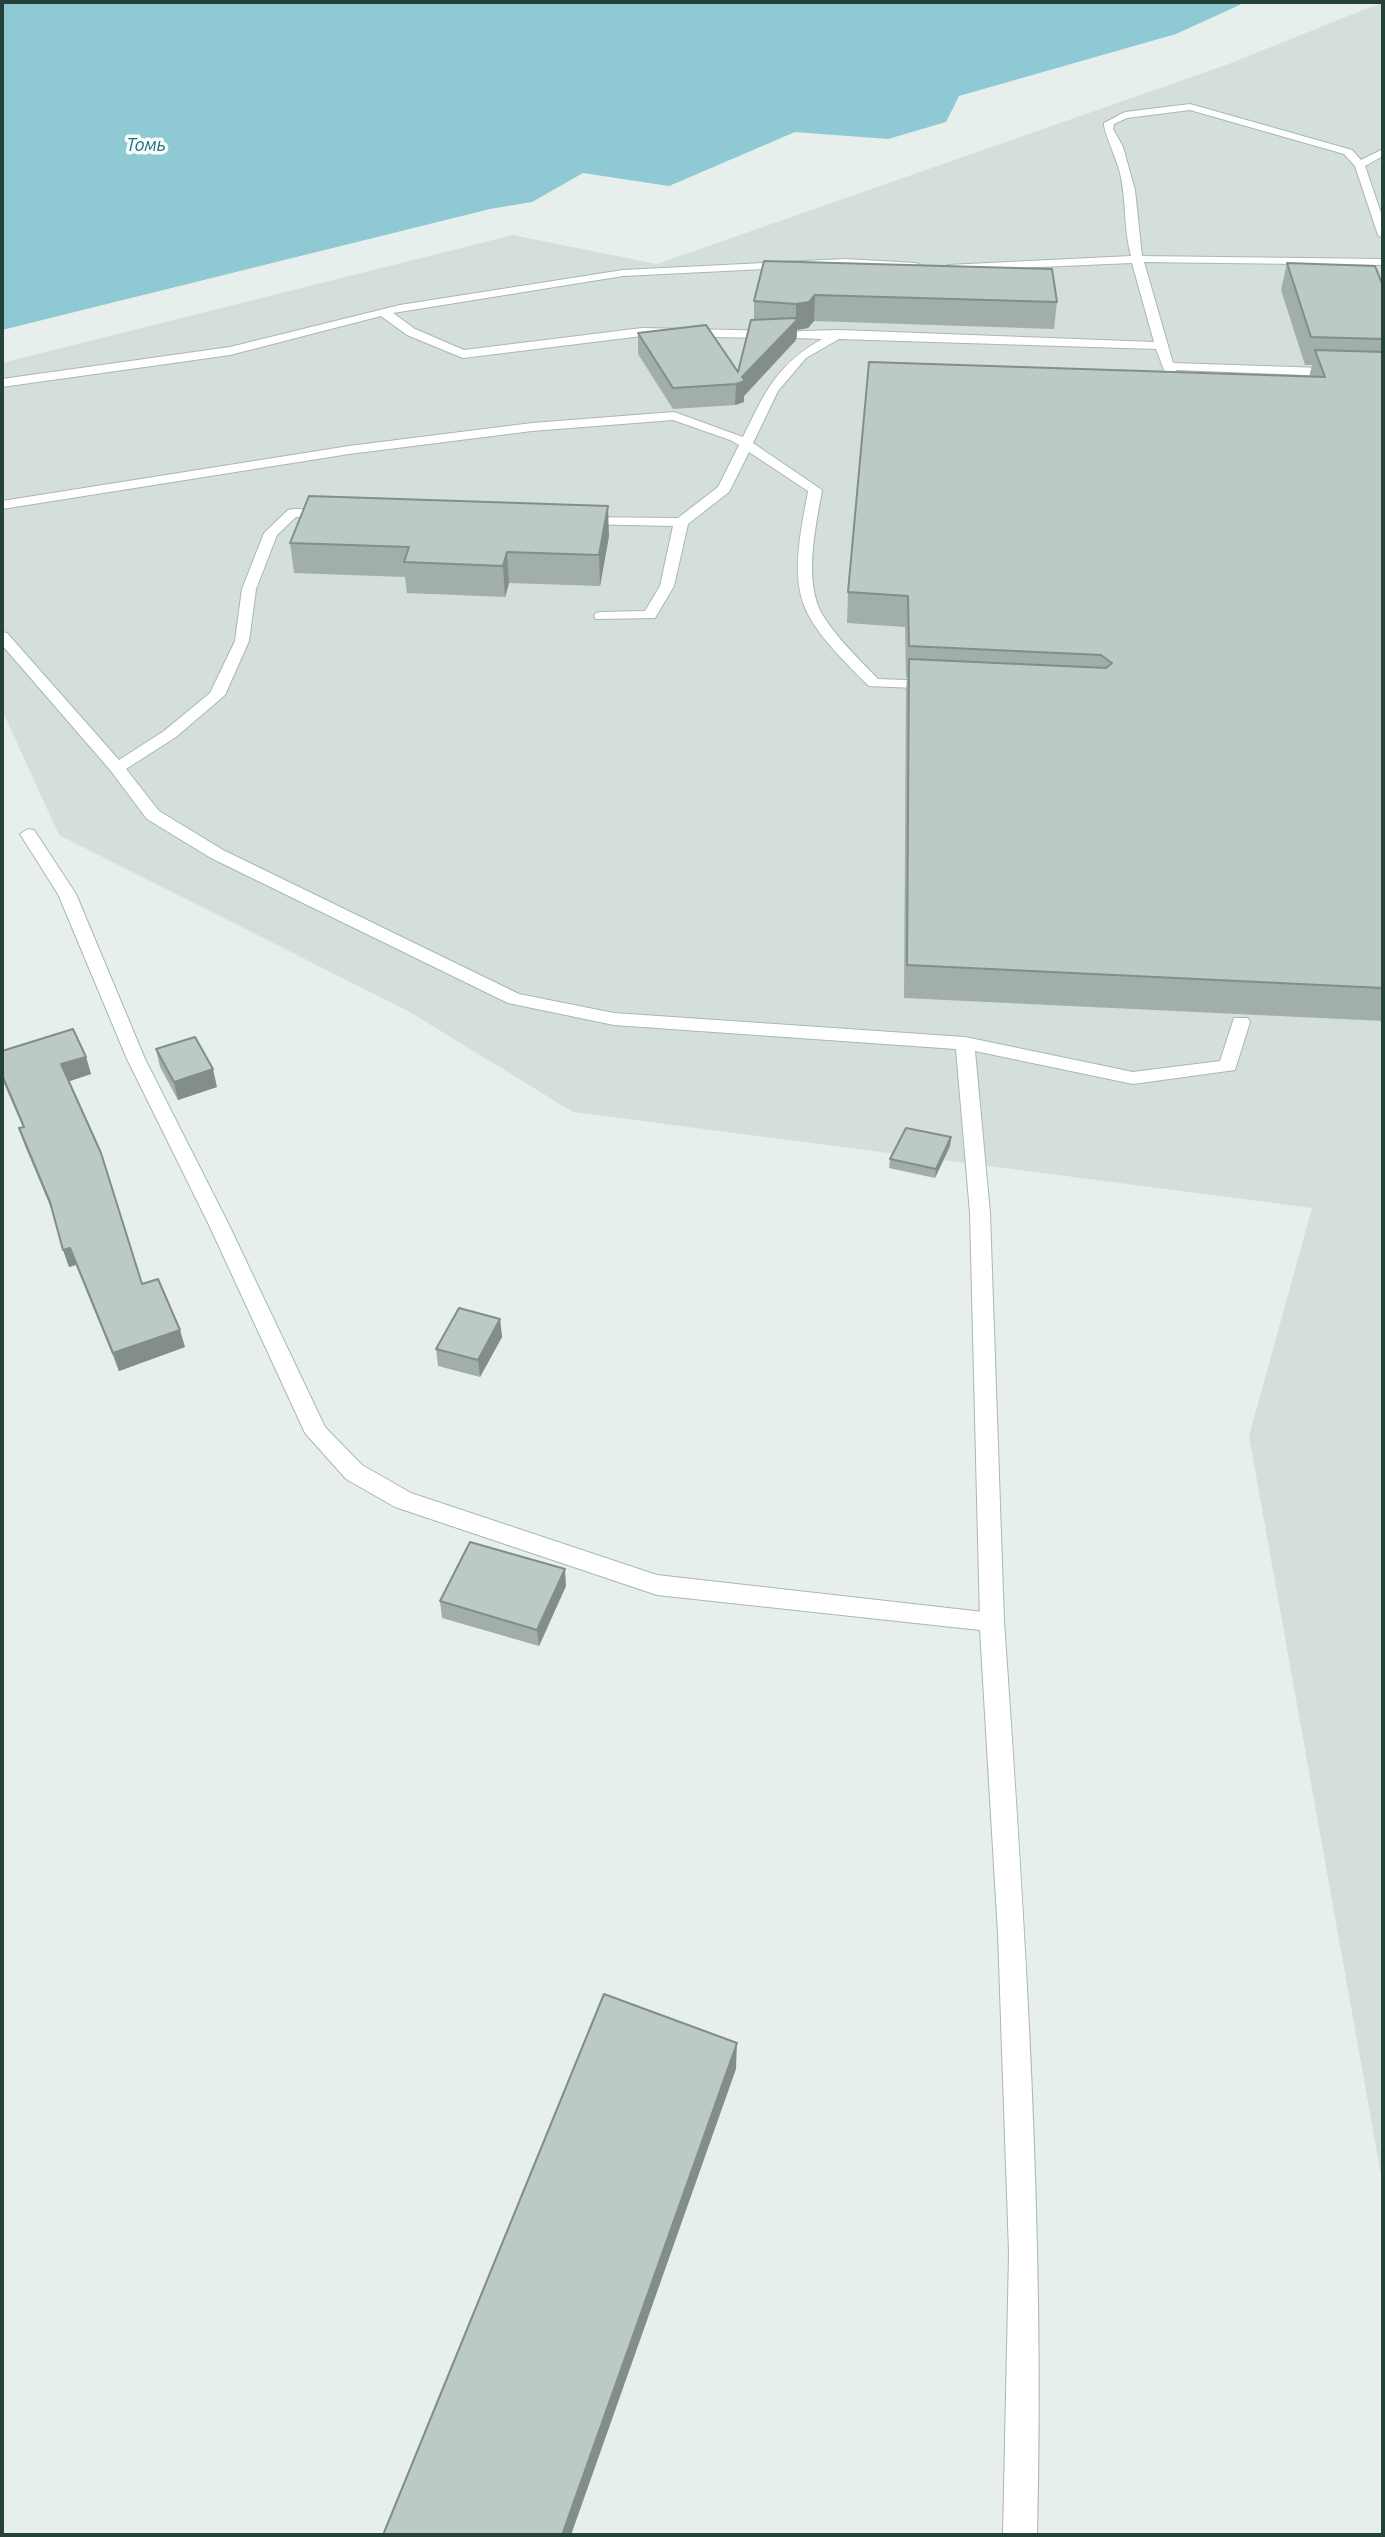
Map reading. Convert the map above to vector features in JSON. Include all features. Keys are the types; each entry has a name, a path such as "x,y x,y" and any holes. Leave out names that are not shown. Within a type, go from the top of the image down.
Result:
{"street":[{"path":"1177,388 1161,346 1134,248 1130,190 1118,147 1108,129 1109,123 1125,115 1190,107 1348,152 1360,165 1383,235"},
{"path":"1360,165 1383,152"},
{"path":"938,268 1139,259 1383,262"},
{"path":"2,383 230,351 383,312 623,273 845,262 925,267"},
{"path":"383,312 411,332 463,354 642,332 840,334 1087,341 1161,346"},
{"path":"571,520 681,522 724,489 772,390 802,355 840,334"},
{"path":"1169,366 1383,374"},
{"path":"2,505 349,450 558,425 674,416 735,437 815,490 805,555 811,606 874,683 943,686"},
{"path":"117,768 170,734 217,695 242,641 249,589 271,533 293,513 345,514"},
{"path":"601,616 649,615 667,586 681,522"},
{"path":"2,636 117,768 153,815 217,854 514,999 614,1019 965,1043 1133,1078 1228,1066 1241,1022"},
{"path":"28,834 67,894 136,1059 219,1225 316,1433 354,1472 403,1500 657,1585 992,1620"},
{"path":"965,1043 980,1213 992,1620 1012,1934 1024,2253 1020,2535"}],"shaded area":[{"path":"1383,2 1383,2186 1249,1436 1312,1208 573,1112 408,1011 59,835 2,710 2,363 513,235 657,264 1226,65"}],"water":[{"name":"Томь","path":"2,2 1246,2 1176,34 959,96 946,122 888,139 795,132 669,186 583,173 532,202 490,209 2,330"}],"building":[{"path":"764,261 1052,269 1057,302 815,295 809,302 796,304 754,301"},
{"path":"1287,263 1375,266 1383,286 1383,339 1311,337"},
{"path":"751,320 797,320 742,377 745,381 736,384 673,388 638,333 706,325 738,372"},
{"path":"1315,350 1383,352 1383,988 907,965 909,659 1106,668 1112,663 1101,655 909,646 908,596 848,592 869,362 1325,377"},
{"path":"309,496 608,506 599,555 507,552 503,566 404,562 409,547 290,543"},
{"path":"73,1029 86,1057 61,1064 101,1153 142,1284 158,1279 180,1330 113,1353 70,1248 63,1250 50,1202 19,1128 24,1127 2,1075 2,1051"},
{"path":"195,1037 213,1069 174,1082 156,1049"},
{"path":"906,1128 951,1137 936,1169 890,1159"},
{"path":"459,1308 500,1319 478,1360 436,1349"},
{"path":"470,1542 565,1569 537,1630 440,1601"},
{"path":"604,1994 737,2043 562,2535 383,2535"}]}
